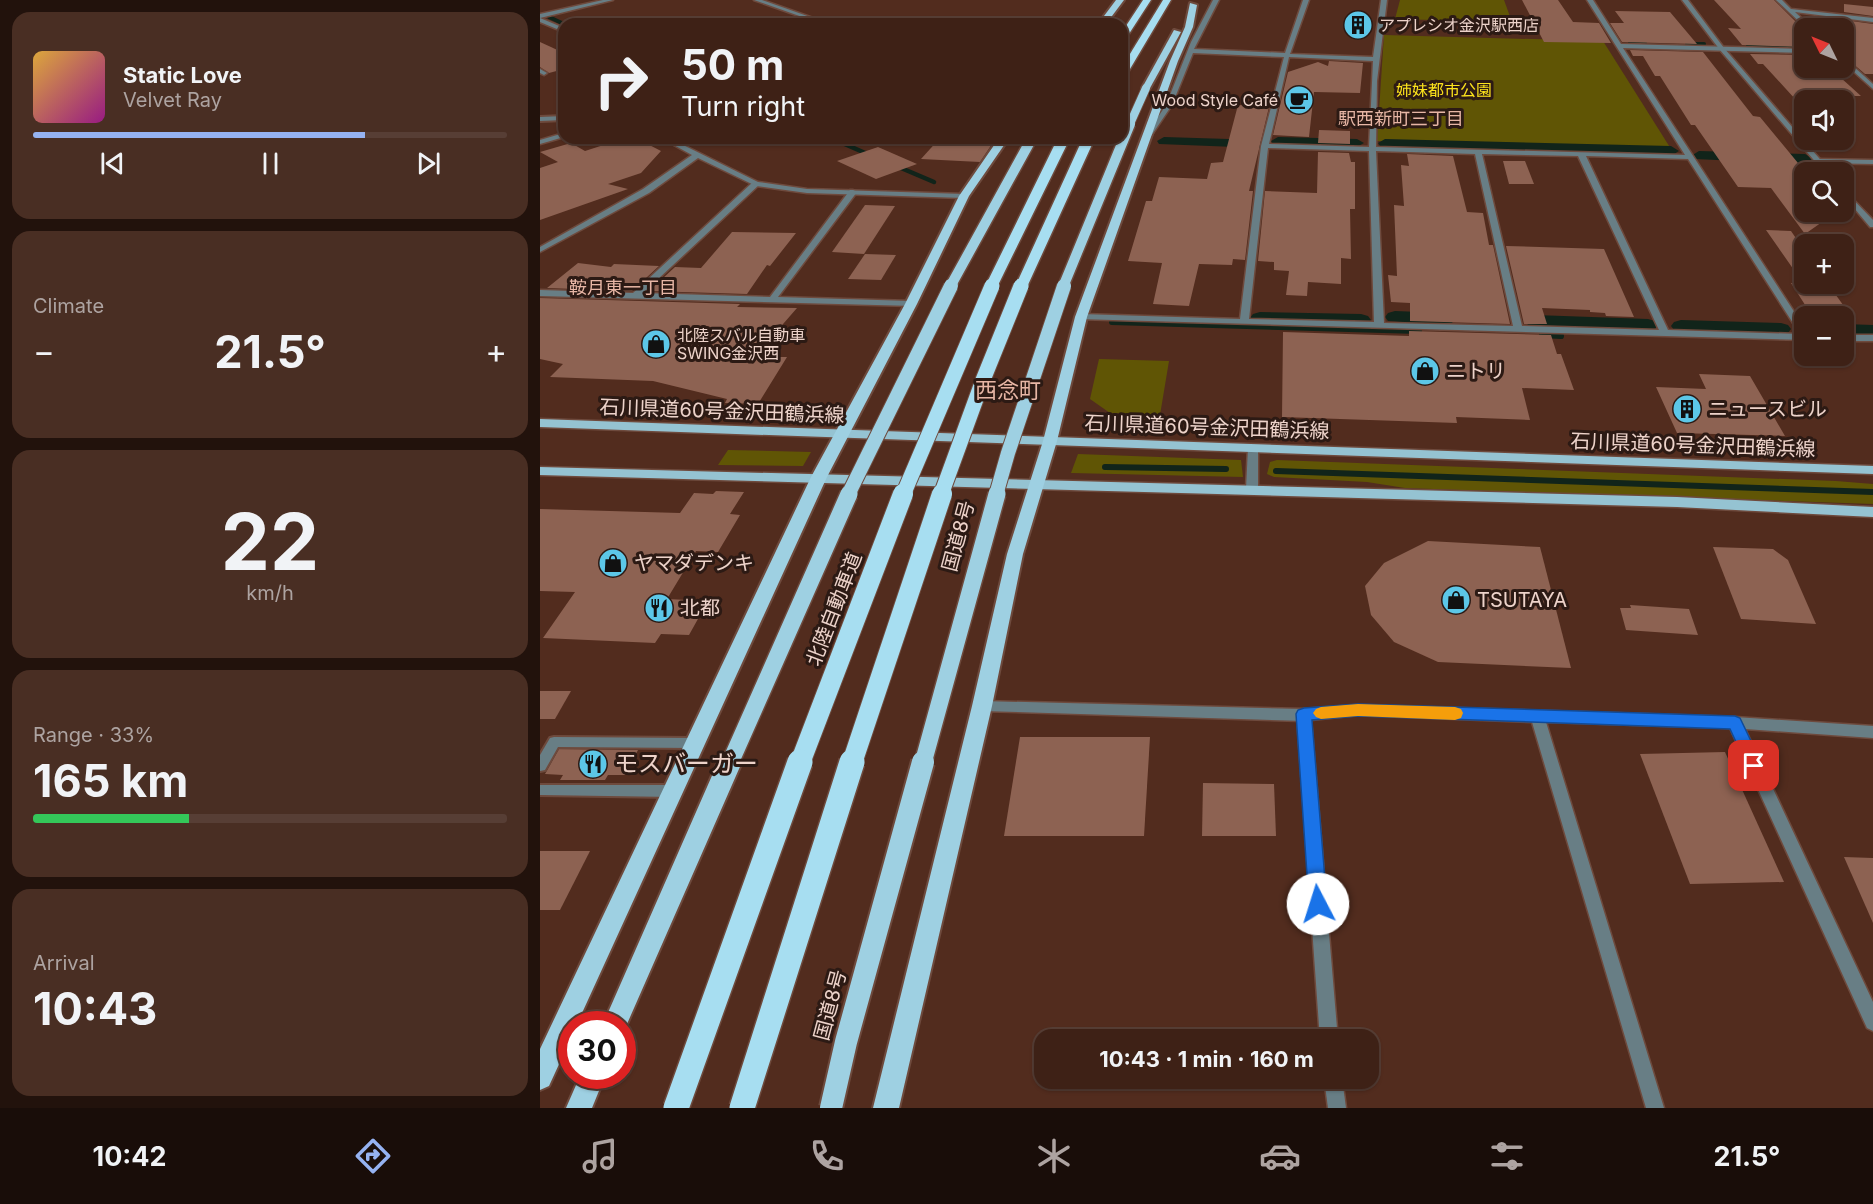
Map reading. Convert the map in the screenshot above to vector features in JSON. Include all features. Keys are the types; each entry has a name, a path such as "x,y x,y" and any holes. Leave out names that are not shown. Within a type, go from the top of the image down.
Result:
{"highway":[{"path":"1106,18 1120,0"},
{"path":"1128,29 1148,0"},
{"path":"1128,64 1167,0"},
{"path":"886,1108 982,705 1015,554 1050,441 1081,317 1174,61 1192,18 1194,2"},
{"name":"国道8号","path":"1128,128 1146,88 1194,2"},
{"path":"540,1077 819,477 911,304 964,196 1001,144"},
{"path":"621,1011 843,506 940,304 1029,144"},
{"name":"北陸自動車道","path":"676,1108 800,762 897,508 1009,250 1061,144"},
{"path":"742,1108 854,754 935,510 1030,269 1086,144"},
{"name":"国道8号","path":"831,1108 846,1042 1008,453 1062,290 1121,144"},
{"path":"579,1108 587,1089"}],"main road":[{"name":"石川県道60号金沢田鶴浜線","path":"540,423 1873,470"},
{"path":"540,471 1677,502 1873,512"}],"street":[{"path":"540,18 610,0"},
{"path":"757,0 810,18"},
{"path":"1146,139 1169,105 1202,25 1216,0"},
{"path":"1244,322 1265,146 1287,55 1306,0"},
{"path":"1379,324 1371,148 1374,59 1384,0"},
{"path":"1590,0 1794,319"},
{"path":"1685,0 1722,49 1819,161 1873,162"},
{"path":"1779,0 1798,18"},
{"path":"1790,10 1873,20"},
{"path":"540,18 558,27"},
{"path":"1192,18 1202,25"},
{"path":"1618,46 1794,51"},
{"path":"1191,51 1374,59"},
{"path":"1854,69 1873,87"},
{"path":"540,142 558,137"},
{"path":"677,144 756,184 807,190 964,196"},
{"path":"1265,146 1690,157"},
{"path":"1478,151 1518,329"},
{"path":"540,250 646,191 698,154"},
{"path":"1581,154 1665,333"},
{"path":"634,297 756,184"},
{"path":"772,300 853,192"},
{"path":"1854,203 1873,225"},
{"path":"540,293 911,304"},
{"path":"1081,317 1794,335"},
{"path":"1854,338 1873,338"},
{"path":"1252,489 1253,448"},
{"path":"982,705 1304,714 1358,710 1735,723 1873,732"},
{"path":"1304,714 1328,1029"},
{"path":"1537,716 1655,1108"},
{"path":"1735,723 1873,1022"},
{"path":"1334,1089 1337,1108"}],"lane":[{"path":"540,119 558,118"},
{"path":"540,766 554,742 696,743"},
{"path":"540,790 674,791"}],"green space":[{"path":"1400,0 1504,0 1512,22 1395,19"},
{"name":"姉妹都市公園","path":"1384,35 1603,41 1671,149 1377,141"},
{"path":"1099,359 1169,361 1160,415 1110,413 1090,399"},
{"path":"728,450 811,452 803,466 718,465"},
{"path":"1078,454 1241,460 1243,477 1071,473"},
{"path":"1277,460 1836,481 1873,484 1873,504 1405,488 1367,482 1274,477 1267,474 1270,462"}],"building":[{"path":"1522,0 1558,0 1573,22 1599,23 1611,43 1544,42"},
{"path":"1714,0 1774,0 1794,20 1794,47 1742,45 1728,28 1741,29"},
{"path":"1844,4 1873,7 1873,16 1844,12"},
{"path":"1615,11 1670,12 1697,44 1622,42 1610,23 1624,23"},
{"path":"1854,21 1873,24 1873,74 1865,74 1854,65"},
{"path":"540,42 558,50 558,71 549,73 540,67"},
{"path":"1630,50 1703,52 1753,116 1760,117 1797,162 1794,162 1794,219 1771,188 1738,187 1695,125 1691,125 1660,76 1655,76 1643,56 1633,56"},
{"path":"1750,54 1794,55 1794,78 1841,78 1861,96 1854,96 1854,90 1794,90 1794,98 1763,64 1758,64"},
{"path":"1329,61 1363,63 1360,93 1314,92 1309,137 1273,135 1288,72 1318,62 1328,66"},
{"path":"1238,105 1269,107 1249,191 1253,191 1245,260 1233,259 1232,265 1199,264 1189,306 1153,304 1162,263 1128,261 1146,201 1152,201 1159,177 1207,179 1211,163 1223,162"},
{"path":"1319,130 1350,131 1350,144 1318,143"},
{"path":"568,144 573,144 585,151 607,144 648,144 661,151 641,173 608,184 628,189 540,220 540,168 558,162 540,152"},
{"path":"935,144 992,144 980,162 921,159"},
{"path":"878,147 917,164 876,179 837,161"},
{"path":"1318,152 1349,153 1351,162 1355,162 1355,209 1350,209 1351,259 1341,258 1341,284 1308,282 1307,296 1286,295 1289,271 1274,270 1274,262 1258,261 1265,191 1317,193"},
{"path":"1407,154 1453,156 1467,212 1483,213 1489,245 1493,245 1510,324 1410,321 1410,303 1391,302 1388,275 1397,276 1394,205 1404,206 1401,165 1409,166"},
{"path":"1503,161 1525,161 1534,184 1509,184"},
{"path":"865,205 895,206 864,254 832,252"},
{"path":"1796,222 1822,222 1805,234"},
{"path":"1766,230 1791,231 1794,235 1794,270"},
{"path":"732,232 796,233 770,266 767,265 747,294 649,291 675,267 701,268"},
{"path":"1506,246 1604,249 1634,317 1606,316 1605,313 1590,312 1590,310 1542,308 1547,324 1524,324"},
{"path":"865,254 896,255 881,280 848,279"},
{"path":"578,263 611,267 614,264 659,266 632,291 547,288"},
{"path":"1798,294 1835,294 1844,306 1806,306"},
{"name":"北陸スバル自動車 SWING金沢西","path":"540,298 797,308 763,347 775,347 769,357 787,357 758,404 725,403 727,399 653,381 550,377 563,364 540,359"},
{"name":"ニトリ","path":"1409,331 1551,335 1557,354 1561,354 1574,390 1522,388 1530,420 1456,417 1457,423 1282,417 1283,332 1409,336"},
{"path":"1699,374 1750,376 1785,436 1677,433 1656,387 1706,389"},
{"name":"ヤマダデンキ","path":"716,491 744,492 730,514 740,515 718,552 696,551 667,599 708,601 689,635 661,634 655,643 543,638 575,592 540,591 540,509 680,513 694,493 713,494"},
{"name":"TSUTAYA","path":"1428,541 1540,547 1571,668 1438,662 1394,642 1371,615 1365,586 1384,563"},
{"path":"1713,547 1773,549 1788,560 1816,624 1741,619"},
{"path":"1630,605 1689,609 1698,635 1626,630 1620,608 1631,608"},
{"path":"540,691 571,691 555,719 540,719"},
{"path":"1020,737 1150,737 1144,836 1004,836"},
{"path":"559,749 638,750 625,775 608,775 605,780 560,780 563,775 545,774"},
{"path":"1725,752 1784,882 1690,884 1640,754"},
{"path":"1203,783 1274,784 1276,836 1202,836"},
{"path":"540,851 590,851 560,910 540,910"},
{"path":"1844,857 1873,858 1873,923"}],"waterway":[{"path":"549,17 558,21"},
{"path":"1630,42 1645,43"},
{"path":"1687,44 1704,44"},
{"path":"1748,46 1794,48"},
{"path":"1164,141 1261,144"},
{"path":"1278,141 1357,143"},
{"path":"1385,143 1671,151"},
{"path":"845,144 872,156"},
{"path":"1699,156 1805,159"},
{"path":"894,165 934,182"},
{"path":"1395,317 1445,319"},
{"path":"1260,318 1361,320"},
{"path":"1535,321 1648,325"},
{"path":"1112,322 1419,331"},
{"path":"1681,326 1781,329"},
{"path":"1854,330 1873,331"},
{"path":"1542,335 1561,336"},
{"path":"1105,467 1226,469"},
{"path":"1276,471 1873,492"}],"slow traffic":[{"path":"1321,713 1358,710 1455,713"}],"place":[{"name":"アプレシオ金沢駅西店","path":"1358,25"},
{"name":"Wood Style Café","path":"1299,100"},
{"name":"北陸スバル自動車 SWING金沢西","path":"656,344"},
{"name":"ニトリ","path":"1425,371"},
{"name":"ニュースビル","path":"1687,409"},
{"name":"ヤマダデンキ","path":"613,563"},
{"name":"TSUTAYA","path":"1456,600"},
{"name":"北都","path":"659,608"},
{"name":"モスバーガー","path":"593,764"}],"district":[{"name":"駅西新町三丁目","path":"1401,119"},
{"name":"鞍月東一丁目","path":"623,288"},
{"name":"西念町","path":"1008,390"}],"route":[{"path":"1318,904 1304,714 1358,710 1735,723 1754,766"}]}
